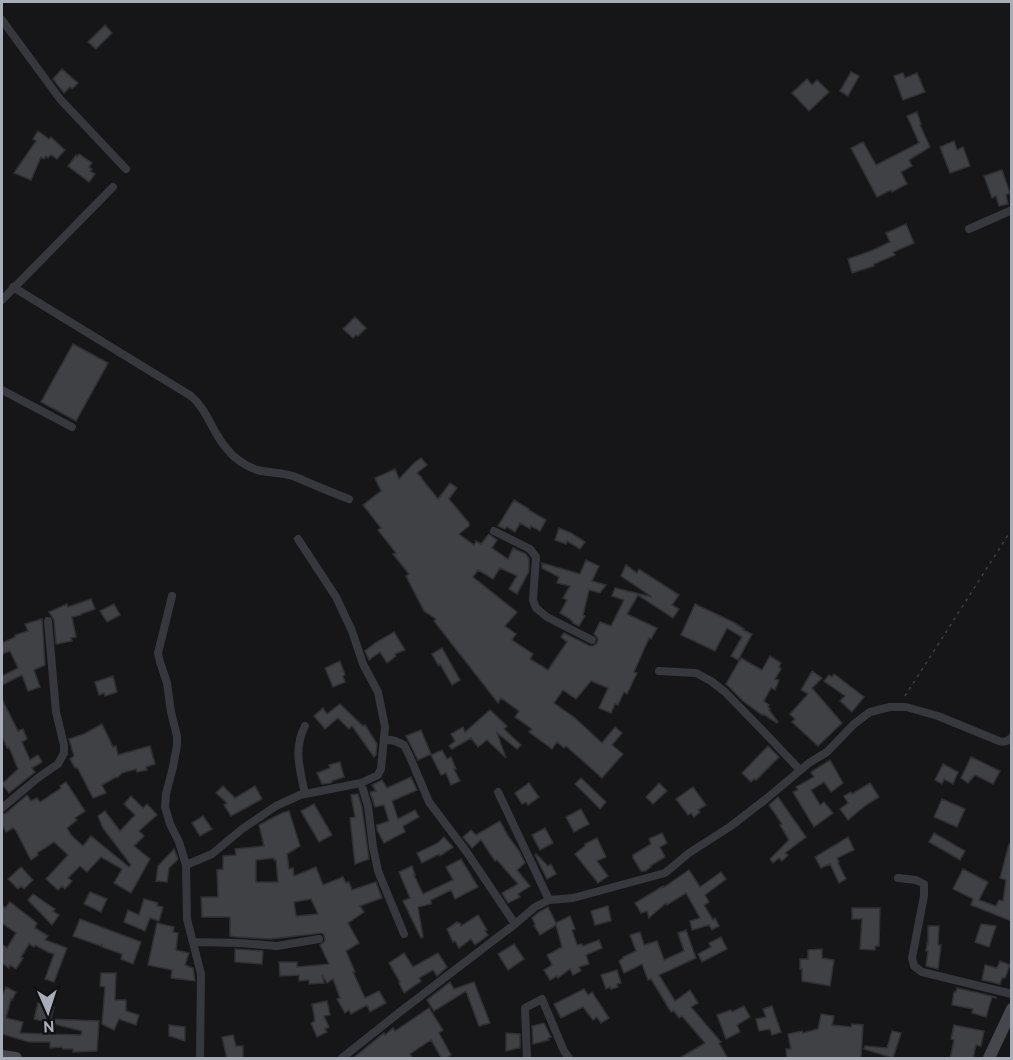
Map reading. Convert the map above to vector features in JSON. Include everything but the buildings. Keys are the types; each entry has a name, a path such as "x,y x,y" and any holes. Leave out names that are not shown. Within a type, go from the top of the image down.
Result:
{"street":[{"path":"2,20 60,99 126,169"},
{"path":"2,300 113,187"},
{"path":"969,229 1011,210"},
{"path":"14,287 199,402 207,420 226,449 239,461 257,470 292,476 349,499"},
{"path":"2,390 72,427"},
{"path":"494,531 530,549 536,557 533,600 536,608 547,617 592,640"},
{"path":"186,866 212,854 242,829 276,806 300,795 361,783 378,775 381,770 385,728 378,692 363,664 352,631 336,597 298,539"},
{"path":"172,596 158,652 167,683 177,745 165,807 186,866 187,919 201,974 200,1059"},
{"path":"2,808 58,764 64,753 56,712 48,621"},
{"path":"659,671 696,673 711,681 725,692 800,770"},
{"path":"342,1059 528,912 549,900 573,898 665,873 688,853 731,826 809,763 827,752 854,724 870,712 890,707 906,708 938,716 1003,742 1008,741 1011,737"},
{"path":"305,726 299,738 298,759 305,794"},
{"path":"385,739 404,745 429,802 466,851 515,924"},
{"path":"361,783 368,806 378,871 404,934"},
{"path":"498,792 549,900"},
{"path":"898,878 916,880 924,884 924,896 912,958 914,966 922,972 1011,994"},
{"path":"193,942 277,946 319,939"},
{"path":"527,1059 525,1008 542,999 569,1059"},
{"path":"989,1059 1011,1009"},
{"path":"2,1056 16,1059"}],"path":[{"path":"898,707 1011,529"}]}
